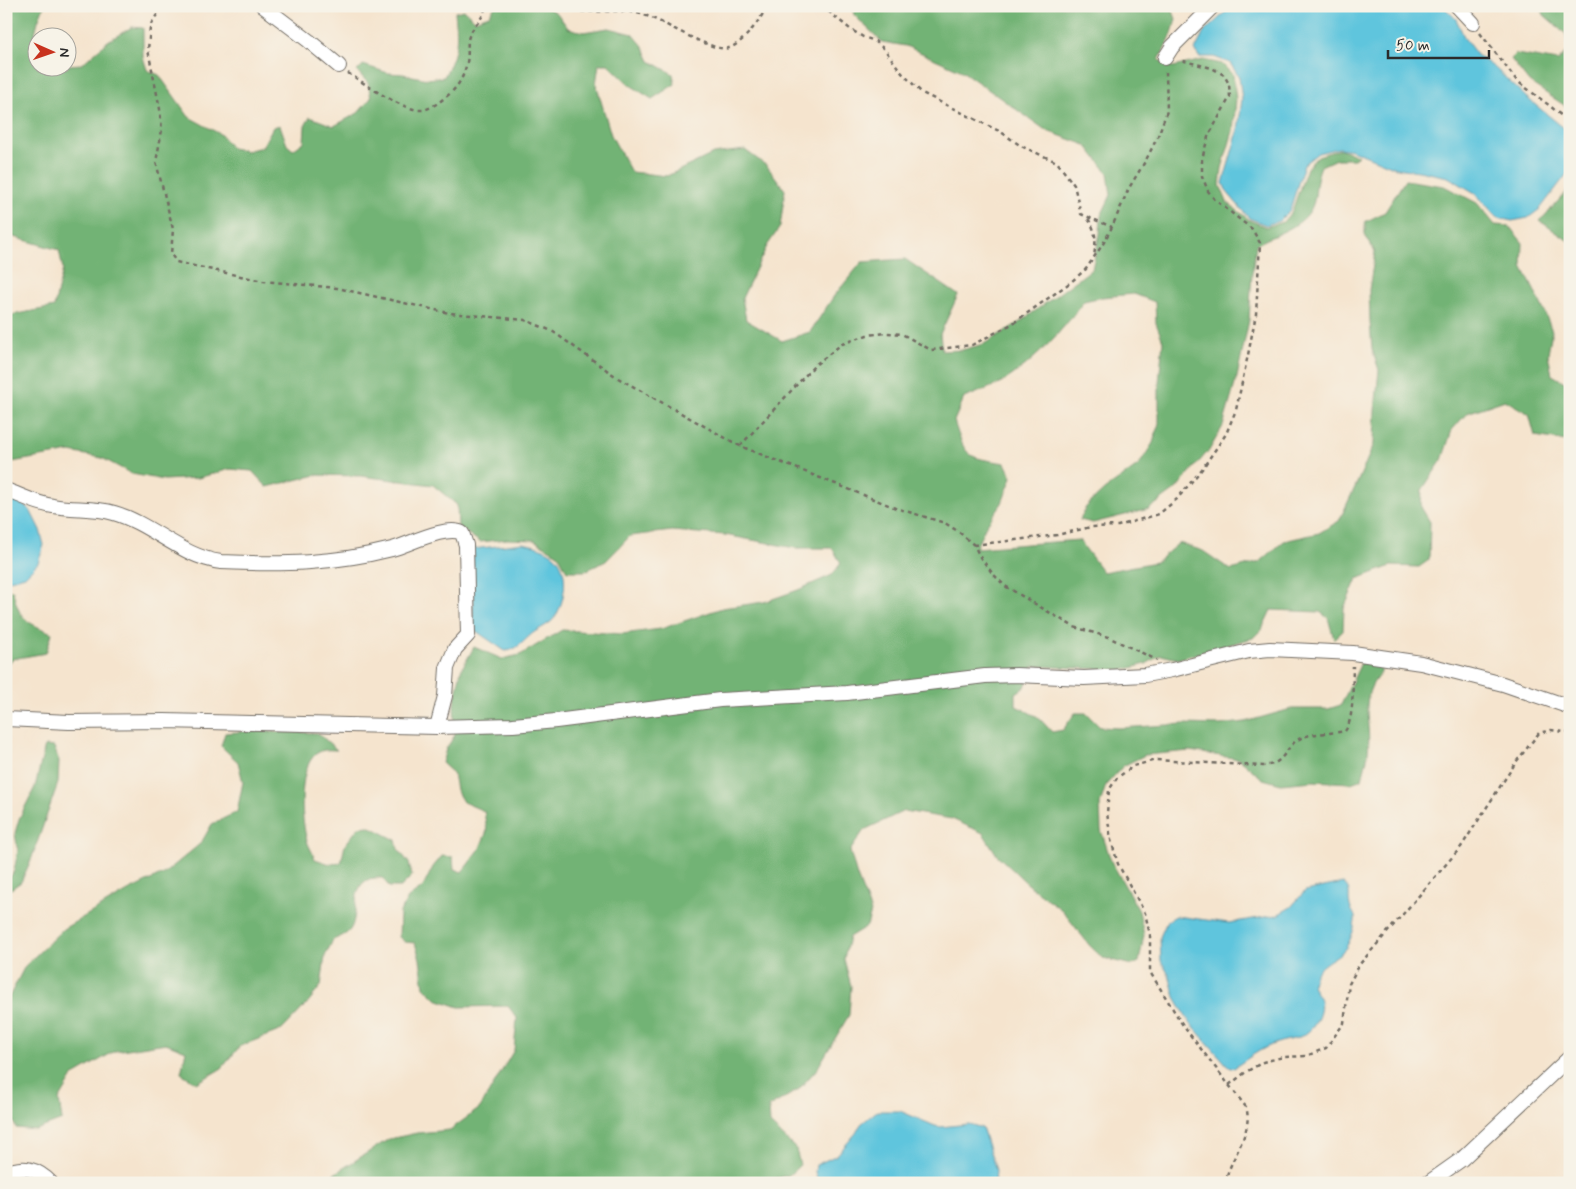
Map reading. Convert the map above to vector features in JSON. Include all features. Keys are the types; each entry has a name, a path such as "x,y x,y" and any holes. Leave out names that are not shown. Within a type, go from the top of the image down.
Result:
{"street":[{"path":"263,6 339,66"},
{"path":"1166,58 1172,47 1213,6"},
{"path":"1457,6 1474,23"},
{"path":"6,490 38,503 54,507 114,513 209,561 297,564 340,560 365,556 406,545 448,530 456,530 462,533 466,545 468,635 455,649 447,668 445,696 437,727"},
{"path":"6,719 69,722 164,721 437,727 513,725 720,700 846,693 985,676 1118,678 1172,670 1249,651 1270,649 1353,653 1421,662 1503,684 1570,707"},
{"path":"1428,1183 1462,1159 1570,1057"},
{"path":"6,1174 14,1169 25,1168 36,1171 51,1183"}],"path":[{"path":"157,6 157,15 150,27 148,50 160,108 162,130 156,162 173,229 171,254 176,262 263,281 337,288 416,304 449,313 525,320 552,331 618,378 740,446 896,508 946,524 960,532 974,544 980,557 1004,586 1074,627 1108,637 1163,662 1172,670"},
{"path":"339,66 378,93 402,105 420,110 433,107 457,89 466,66 468,38 481,20 485,6"},
{"path":"558,6 567,10 582,12 620,10 641,13 709,45 722,49 730,48 753,28 767,6"},
{"path":"822,6 850,29 863,37 875,41 885,50 902,74 922,93 1001,132 1022,146 1057,162 1074,186 1082,214 1094,227 1096,237 1094,258"},
{"path":"1474,23 1517,81 1570,123"},
{"path":"740,446 815,365 842,344 867,335 887,333 902,334 931,350 972,345 1012,324 1071,282 1086,269 1112,228 1129,188 1158,136 1167,111 1166,58 1189,61 1212,68 1224,76 1229,84 1230,97 1208,136 1202,159 1202,176 1208,191 1216,200 1252,229 1260,244 1256,314 1236,410 1226,434 1202,469 1177,499 1159,514 1118,526 1091,527 1057,534 974,544"},
{"path":"1087,218 1112,228"},
{"path":"1225,1183 1227,1169 1246,1131 1249,1117 1246,1107 1184,1027 1150,972 1150,935 1145,913 1118,864 1111,840 1107,813 1109,790 1118,778 1133,766 1156,760 1264,766 1275,763 1291,744 1302,737 1345,731 1349,726 1352,698 1353,653"},
{"path":"1229,1085 1263,1062 1283,1057 1306,1056 1326,1048 1344,1023 1349,984 1358,965 1461,847 1516,762 1539,733 1551,730 1570,733"}],"green space":[{"path":"6,6 44,6 36,28 28,28 28,78 78,78 78,64 82,64 108,41 132,27 143,28 143,57 147,70 159,75 189,117 220,134 232,148 246,151 262,147 273,127 280,125 287,145 293,150 304,142 305,126 310,117 334,126 358,113 371,98 368,83 357,71 363,65 388,73 427,79 444,77 456,46 455,12 464,10 475,20 489,15 495,6 543,6 557,13 568,28 583,32 609,28 633,34 643,46 650,61 673,74 675,84 652,99 630,85 608,64 599,64 596,84 611,135 631,172 667,176 713,154 745,150 767,166 785,190 780,227 767,246 742,298 746,320 782,341 810,332 834,296 862,262 905,259 958,295 940,334 942,351 962,350 984,344 1020,322 1092,269 1100,233 1101,216 1111,195 1108,173 1086,145 1047,131 962,71 906,46 882,42 854,15 852,6 1171,6 1176,19 1172,34 1159,60 1173,67 1203,60 1222,64 1233,75 1236,99 1233,131 1222,168 1220,185 1227,202 1249,220 1266,227 1283,222 1292,211 1307,168 1318,156 1341,149 1358,156 1354,159 1336,159 1321,166 1311,210 1298,223 1256,245 1249,320 1237,377 1223,426 1210,449 1175,490 1149,509 1093,523 1080,520 1086,507 1104,490 1139,465 1153,443 1159,423 1159,382 1163,341 1156,323 1155,302 1134,294 1084,301 1068,322 1028,363 1007,379 964,398 954,421 965,449 975,457 1005,463 1012,477 1002,503 985,527 976,548 1079,540 1103,572 1156,562 1179,543 1203,551 1231,570 1260,562 1284,541 1319,533 1339,521 1374,444 1379,370 1372,349 1369,290 1375,252 1365,235 1365,222 1385,212 1405,180 1444,186 1477,203 1495,225 1509,226 1523,243 1522,266 1552,331 1548,354 1552,375 1570,385 1570,439 1566,441 1535,436 1529,414 1505,400 1467,413 1452,430 1442,460 1422,490 1421,507 1430,522 1429,560 1419,567 1391,566 1357,579 1344,608 1343,631 1334,639 1328,618 1320,612 1271,610 1262,629 1253,638 1178,659 1161,655 1146,664 1123,670 1033,666 1025,687 1016,693 1016,706 1038,717 1052,732 1063,730 1075,713 1086,713 1100,727 1119,728 1184,724 1219,725 1245,722 1291,709 1328,709 1341,705 1361,663 1381,664 1381,673 1369,692 1367,701 1369,741 1362,779 1351,783 1313,781 1281,784 1263,779 1239,759 1190,751 1145,755 1123,766 1106,785 1100,804 1101,830 1111,861 1139,911 1144,935 1139,962 1132,965 1103,958 1090,946 1062,910 1032,888 997,855 983,833 952,819 904,811 864,830 850,851 857,876 871,912 867,926 849,937 844,959 851,986 849,1015 817,1069 798,1090 769,1107 770,1124 796,1149 800,1165 789,1175 759,1183 320,1183 389,1139 417,1133 450,1130 480,1108 514,1050 517,1018 508,1006 459,1007 436,999 424,987 420,959 415,943 405,942 399,937 400,912 408,898 423,887 433,867 442,856 453,857 454,869 462,872 479,850 487,831 484,811 463,802 456,790 453,773 442,763 446,749 455,735 454,704 461,670 474,647 502,659 520,655 562,630 622,634 661,629 722,608 764,602 798,590 832,575 841,563 832,548 795,548 725,535 672,531 630,536 606,561 585,571 567,571 558,554 534,540 507,539 480,542 458,527 457,505 433,485 361,476 316,475 267,487 252,471 230,469 198,478 164,480 132,474 102,458 70,452 6,463 6,316 54,307 63,269 59,250 10,236 6,204"},
{"path":"1541,6 1570,6 1570,109 1529,82 1511,59 1516,54 1558,61 1568,50 1566,34 1544,15"},
{"path":"1570,188 1570,242 1540,221"},
{"path":"6,588 13,591 18,608 25,619 52,633 46,653 12,659 6,668"},
{"path":"250,731 318,733 337,750 323,750 313,757 307,766 304,778 302,792 303,819 307,841 315,859 330,864 341,863 345,845 359,827 369,826 396,840 398,849 409,863 412,876 401,887 389,887 383,878 371,879 363,883 356,899 352,927 347,933 333,940 325,956 321,986 282,1030 240,1046 222,1068 197,1083 181,1073 186,1051 166,1043 115,1051 74,1075 59,1100 62,1120 36,1130 16,1128 6,1103 6,1013 7,1001 25,966 63,929 128,891 165,873 201,843 212,824 237,812 243,782 238,762 221,746 225,733"},
{"path":"45,746 54,747 59,761 58,783 31,860 21,882 11,889 6,888 6,884 14,871 18,851 15,833 19,819 35,787"}],"water":[{"path":"1232,6 1443,6 1456,19 1465,39 1477,55 1495,68 1527,98 1570,133 1570,170 1540,209 1528,218 1512,221 1498,218 1475,193 1448,177 1396,168 1352,150 1339,148 1318,153 1304,164 1290,210 1279,221 1266,225 1249,218 1227,192 1223,183 1238,131 1242,99 1239,77 1230,63 1214,57 1199,57 1195,50 1204,32"},
{"path":"6,497 18,501 30,510 40,530 44,545 38,563 25,576 6,581"},
{"path":"523,543 548,551 560,562 564,577 563,595 558,611 551,622 533,633 517,647 505,651 473,629 473,549"},
{"path":"1343,883 1349,891 1349,902 1355,916 1354,928 1350,941 1344,950 1321,967 1315,975 1312,983 1321,1004 1320,1013 1314,1025 1301,1036 1265,1048 1234,1068 1228,1066 1190,1023 1175,997 1169,975 1161,961 1160,937 1167,921 1176,916 1229,923 1277,915 1291,907 1305,891"},
{"path":"877,1111 900,1111 941,1127 969,1124 982,1128 996,1170 995,1183 819,1183 815,1172 816,1165 837,1155 856,1133 861,1124"}]}
